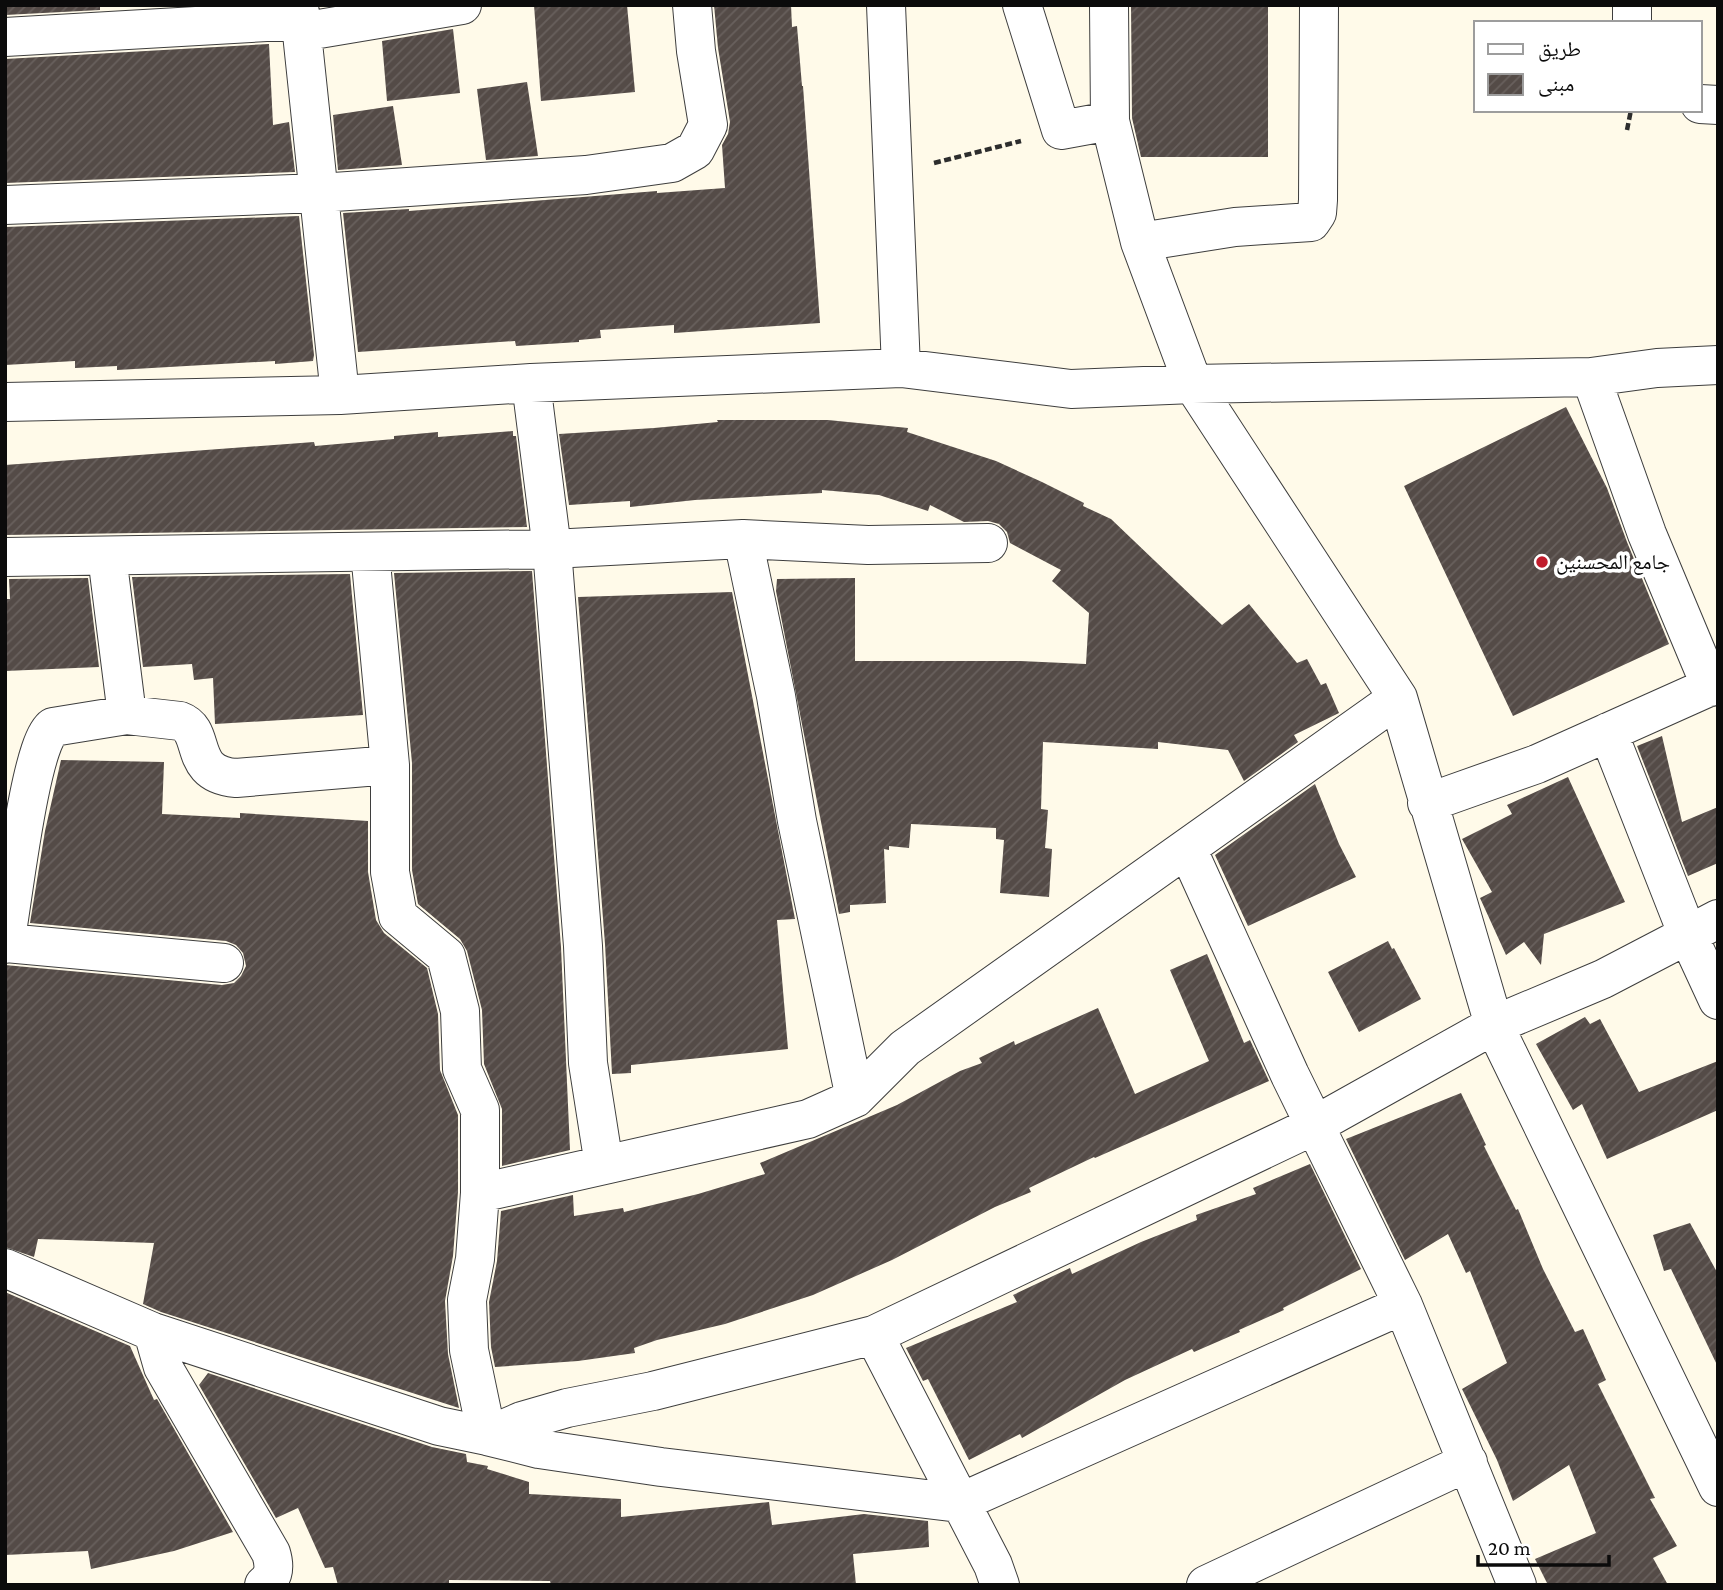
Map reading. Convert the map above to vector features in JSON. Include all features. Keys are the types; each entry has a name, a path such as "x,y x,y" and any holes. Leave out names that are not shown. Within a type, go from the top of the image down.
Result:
{"street":[{"path":"5,37 301,19 462,5"},
{"path":"5,205 319,193 586,175 672,163 695,149 708,125 696,51 692,5"},
{"path":"886,5 901,368"},
{"path":"1022,5 1061,130 1110,121"},
{"path":"1109,5 1110,121 1140,243 1194,384 1398,698 1494,1025 1718,1487"},
{"path":"1140,243 1235,227 1311,222 1317,213 1318,200 1319,5"},
{"path":"301,19 340,395"},
{"path":"5,402 340,395 531,383 901,368 1070,389 1194,384 1591,377 1657,368 1718,365"},
{"path":"1427,803 1537,764 1714,685 1647,534 1591,377"},
{"path":"531,383 552,550 583,946 588,1063 604,1165"},
{"path":"743,539 776,696 797,821 855,1098"},
{"path":"5,557 552,550 743,539 868,545 988,543"},
{"path":"370,552 390,765 390,872 398,916 446,956 460,1011 463,1069 480,1110 480,1193 475,1259 467,1300 469,1350 486,1436"},
{"path":"107,556 127,715"},
{"path":"480,1193 808,1119 855,1098 905,1048 1398,698"},
{"path":"224,963 5,943 34,769 46,734 52,727 127,715 180,720 187,723 192,730 201,756 210,770 221,777 390,765"},
{"path":"1608,732 1702,926 1718,1000"},
{"path":"1186,848 1315,1125 1403,1305 1517,1585"},
{"path":"486,1436 522,1421 567,1408 653,1391 874,1335 1315,1125 1494,1025 1602,979 1702,926"},
{"path":"5,1268 153,1332 439,1426 539,1449 661,1467 959,1503 1403,1305"},
{"path":"153,1332 163,1367 271,1553 279,1581"},
{"path":"874,1335 993,1565 1000,1585"},
{"path":"1206,1585 1468,1462"}],"path":[{"path":"1627,130 1631,112"},
{"path":"893,173 1061,130"}],"building":[{"path":"5,5 100,5 100,10 5,15"},
{"path":"534,5 627,5 635,92 541,101"},
{"path":"714,5 791,5 792,27 797,26 803,86 820,323 674,333 674,325 600,330 601,338 579,342 516,346 515,341 358,352 343,213 409,211 725,188 722,145 730,122"},
{"path":"1131,5 1268,5 1268,157 1141,157 1132,118"},
{"path":"453,29 460,93 387,101 382,41"},
{"path":"269,44 273,125 289,122 295,172 5,183 5,59"},
{"path":"527,82 538,156 486,160 477,89"},
{"path":"393,106 402,165 338,170 333,115"},
{"path":"299,216 313,361 117,370 117,366 75,368 75,361 5,365 5,227"},
{"name":"جامع المحسنين","path":"1566,407 1607,488 1669,644 1513,716 1404,486"},
{"path":"717,420 828,420 908,428 907,432 996,461 1042,482 1111,519 1222,625 1249,604 1297,663 1307,659 1321,685 1326,683 1339,713 1294,735 1298,742 1244,781 1228,750 1158,742 1158,749 1043,742 1041,809 1048,810 1045,848 1052,849 1049,897 1000,893 1004,840 996,839 996,828 911,824 909,848 889,846 889,850 884,849 886,903 850,905 850,912 839,914 776,591 777,579 855,578 855,661 1020,661 1086,664 1089,613 1052,581 1061,570 1010,543 1007,532 999,524 988,521 964,522 930,505 928,511 879,495 822,490 822,493 695,500 630,507 630,501 569,505 559,434 654,428 718,422"},
{"path":"513,431 513,436 516,436 527,527 5,535 5,465 314,442 315,446 438,432 438,437"},
{"path":"532,571 561,947 570,1150 502,1166 502,1109 484,1064 482,1010 467,951 460,939 418,904 412,870 412,763 394,573"},
{"path":"350,574 363,715 215,724 213,678 194,680 192,664 143,667 132,577"},
{"path":"88,578 99,667 5,671 5,599 10,599 9,579"},
{"path":"732,592 795,919 777,920 788,1049 631,1065 631,1073 612,1074 605,944 578,597"},
{"path":"1662,736 1682,822 1718,807 1718,863 1688,876 1637,746"},
{"path":"61,760 164,762 162,814 240,818 240,813 368,821 368,872 376,920 384,933 427,968 438,1014 440,1070 458,1115 458,1192 453,1256 445,1301 448,1354 459,1408 143,1304 154,1243 38,1239 34,1257 5,1247 5,965 222,985 234,983 246,966 243,953 236,945 226,941 30,923 45,831"},
{"path":"1568,777 1625,902 1544,934 1541,965 1524,942 1506,955 1480,898 1492,892 1462,839 1512,814 1507,805"},
{"path":"1315,784 1339,844 1356,877 1248,926 1215,855"},
{"path":"1388,941 1421,999 1359,1032 1328,972"},
{"path":"1207,954 1244,1043 1250,1040 1269,1081 1094,1157 1029,1188 1031,1192 995,1207 892,1260 813,1295 725,1324 657,1340 634,1348 635,1353 578,1361 495,1367 491,1347 489,1302 497,1261 501,1211 573,1195 574,1216 623,1208 624,1212 765,1174 760,1163 897,1105 960,1071 982,1063 979,1058 1014,1041 1015,1045 1098,1008 1135,1094 1209,1061 1170,970"},
{"path":"1585,1017 1590,1024 1600,1019 1639,1092 1718,1061 1718,1110 1607,1159 1582,1104 1573,1110 1536,1044"},
{"path":"1461,1093 1575,1332 1583,1329 1606,1380 1598,1384 1655,1498 1650,1499 1677,1546 1653,1558 1668,1585 1548,1585 1535,1559 1596,1533 1569,1465 1513,1501 1497,1460 1462,1389 1507,1363 1470,1271 1466,1273 1448,1234 1405,1260 1346,1139"},
{"path":"1310,1164 1361,1269 1283,1308 1284,1310 1239,1330 1240,1332 1194,1352 1192,1349 1125,1380 1022,1438 1020,1434 969,1460 928,1379 923,1381 906,1348 1017,1302 1013,1295 1070,1268 1072,1274 1197,1220 1196,1215 1256,1194 1253,1188"},
{"path":"1690,1223 1718,1274 1718,1367 1671,1269 1664,1271 1653,1235"},
{"path":"5,1292 130,1346 154,1400 157,1399 233,1532 174,1551 91,1569 88,1551 5,1555"},
{"path":"208,1373 432,1447 466,1454 467,1462 488,1466 487,1469 529,1482 529,1494 621,1499 621,1517 769,1502 772,1525 864,1514 928,1521 929,1547 853,1554 856,1585 551,1585 550,1581 449,1580 449,1585 338,1585 333,1567 325,1568 298,1508 276,1518 199,1385"}],"place":[{"name":"جامع المحسنين","path":"1542,562"}]}
